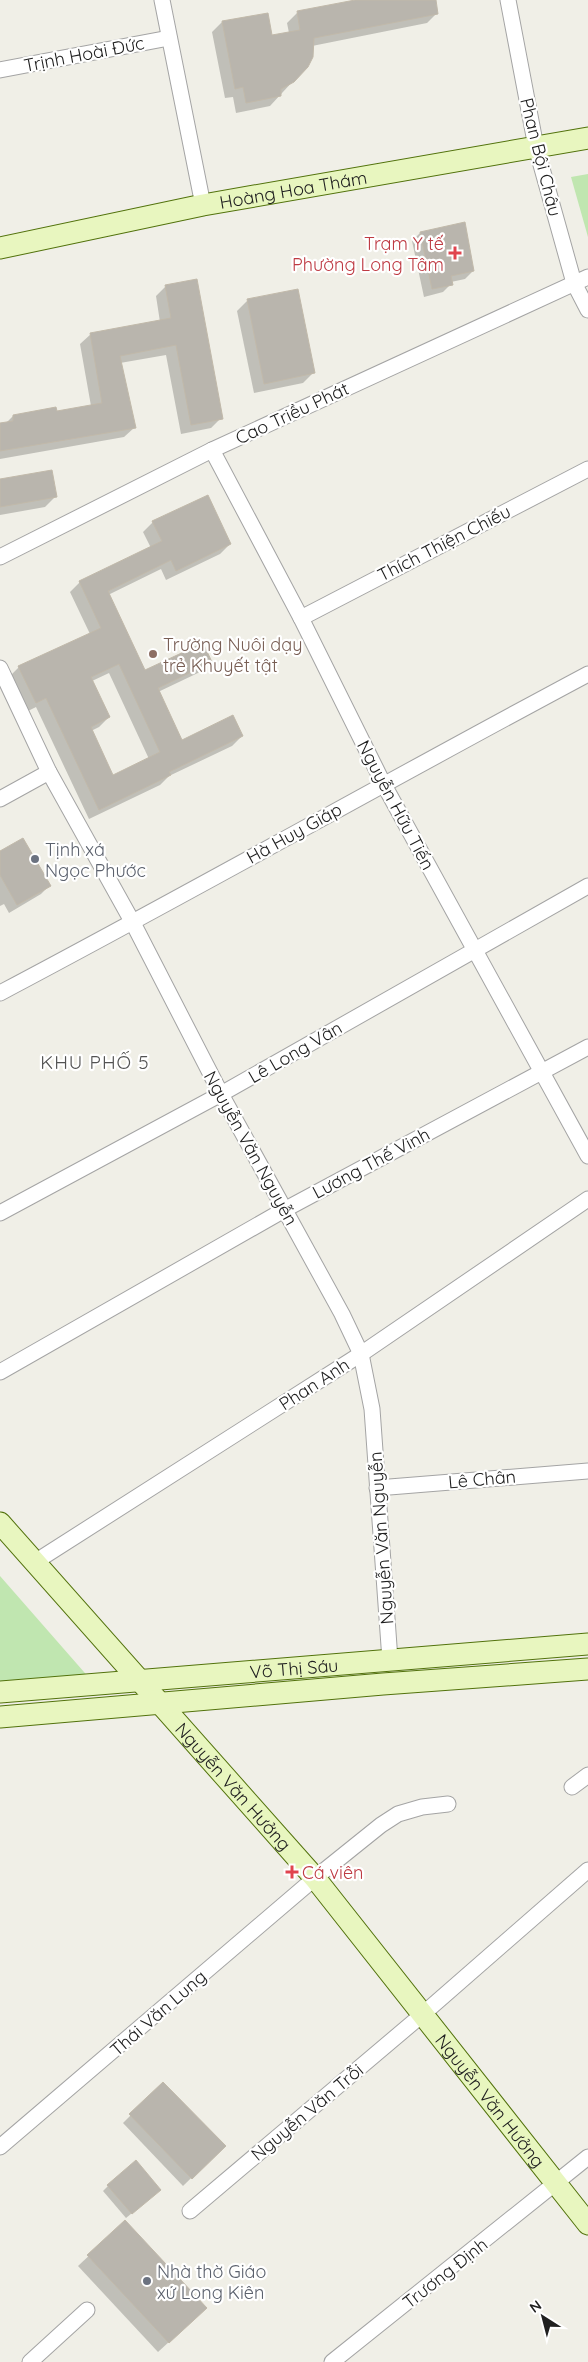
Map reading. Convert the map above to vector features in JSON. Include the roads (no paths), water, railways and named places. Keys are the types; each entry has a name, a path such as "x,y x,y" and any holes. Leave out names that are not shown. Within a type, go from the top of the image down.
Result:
{"street":[{"path":"162,0 168,38 203,205"},
{"name":"Phan Bội Châu","path":"508,0 536,147 581,280 588,310"},
{"name":"Trịnh Hoài Đức","path":"0,70 168,38"},
{"name":"Hoàng Hoa Thám","path":"0,248 203,205 588,138"},
{"name":"Cao Triều Phát","path":"0,557 212,450 581,280"},
{"name":"Nguyễn Hữu Tiến","path":"212,450 300,618 383,783 588,1156"},
{"name":"Thích Thiện Chiếu","path":"300,618 588,469"},
{"name":"Nguyễn Văn Nguyễn","path":"0,668 49,772 133,923 221,1094 338,1306 361,1354 372,1409 390,1660"},
{"name":"Hà Huy Giáp","path":"0,993 133,923 383,783 588,674"},
{"path":"0,799 49,772"},
{"name":"Lê Long Vân","path":"0,1213 221,1094 588,886"},
{"name":"Lương Thế Vinh","path":"0,1372 284,1210 588,1047"},
{"name":"Phan Anh","path":"35,1562 361,1354 588,1199"},
{"name":"Lê Chân","path":"377,1488 588,1471"},
{"name":"Nguyễn Văn Hưởng","path":"0,1524 315,1878 588,2224"},
{"name":"Võ Thị Sáu","path":"0,1692 138,1679 588,1644"},
{"name":"Võ Thị Sáu","path":"0,1718 383,1684 588,1669"},
{"path":"572,1787 588,1775"},
{"name":"Thái Văn Lung","path":"0,2147 315,1878 398,1814 422,1807 448,1804"},
{"name":"Nguyễn Văn Trỗi","path":"190,2211 423,2014 588,1870"},
{"name":"Trương Định","path":"332,2362 557,2184 588,2157"},
{"path":"30,2362 87,2310"}],"place":[{"name":"Trạm Y tế Phường Long Tâm","path":"455,253"},
{"name":"Trường Nuôi dạy trẻ Khuyết tật","path":"153,654"},
{"name":"Tịnh xá Ngọc Phước","path":"35,859"},
{"name":"Cá viên","path":"292,1872"},
{"name":"Nhà thờ Giáo xứ Long Kiên","path":"147,2281"}],"district":[{"name":"KHU PHỐ 5","path":"95,1062"}]}
